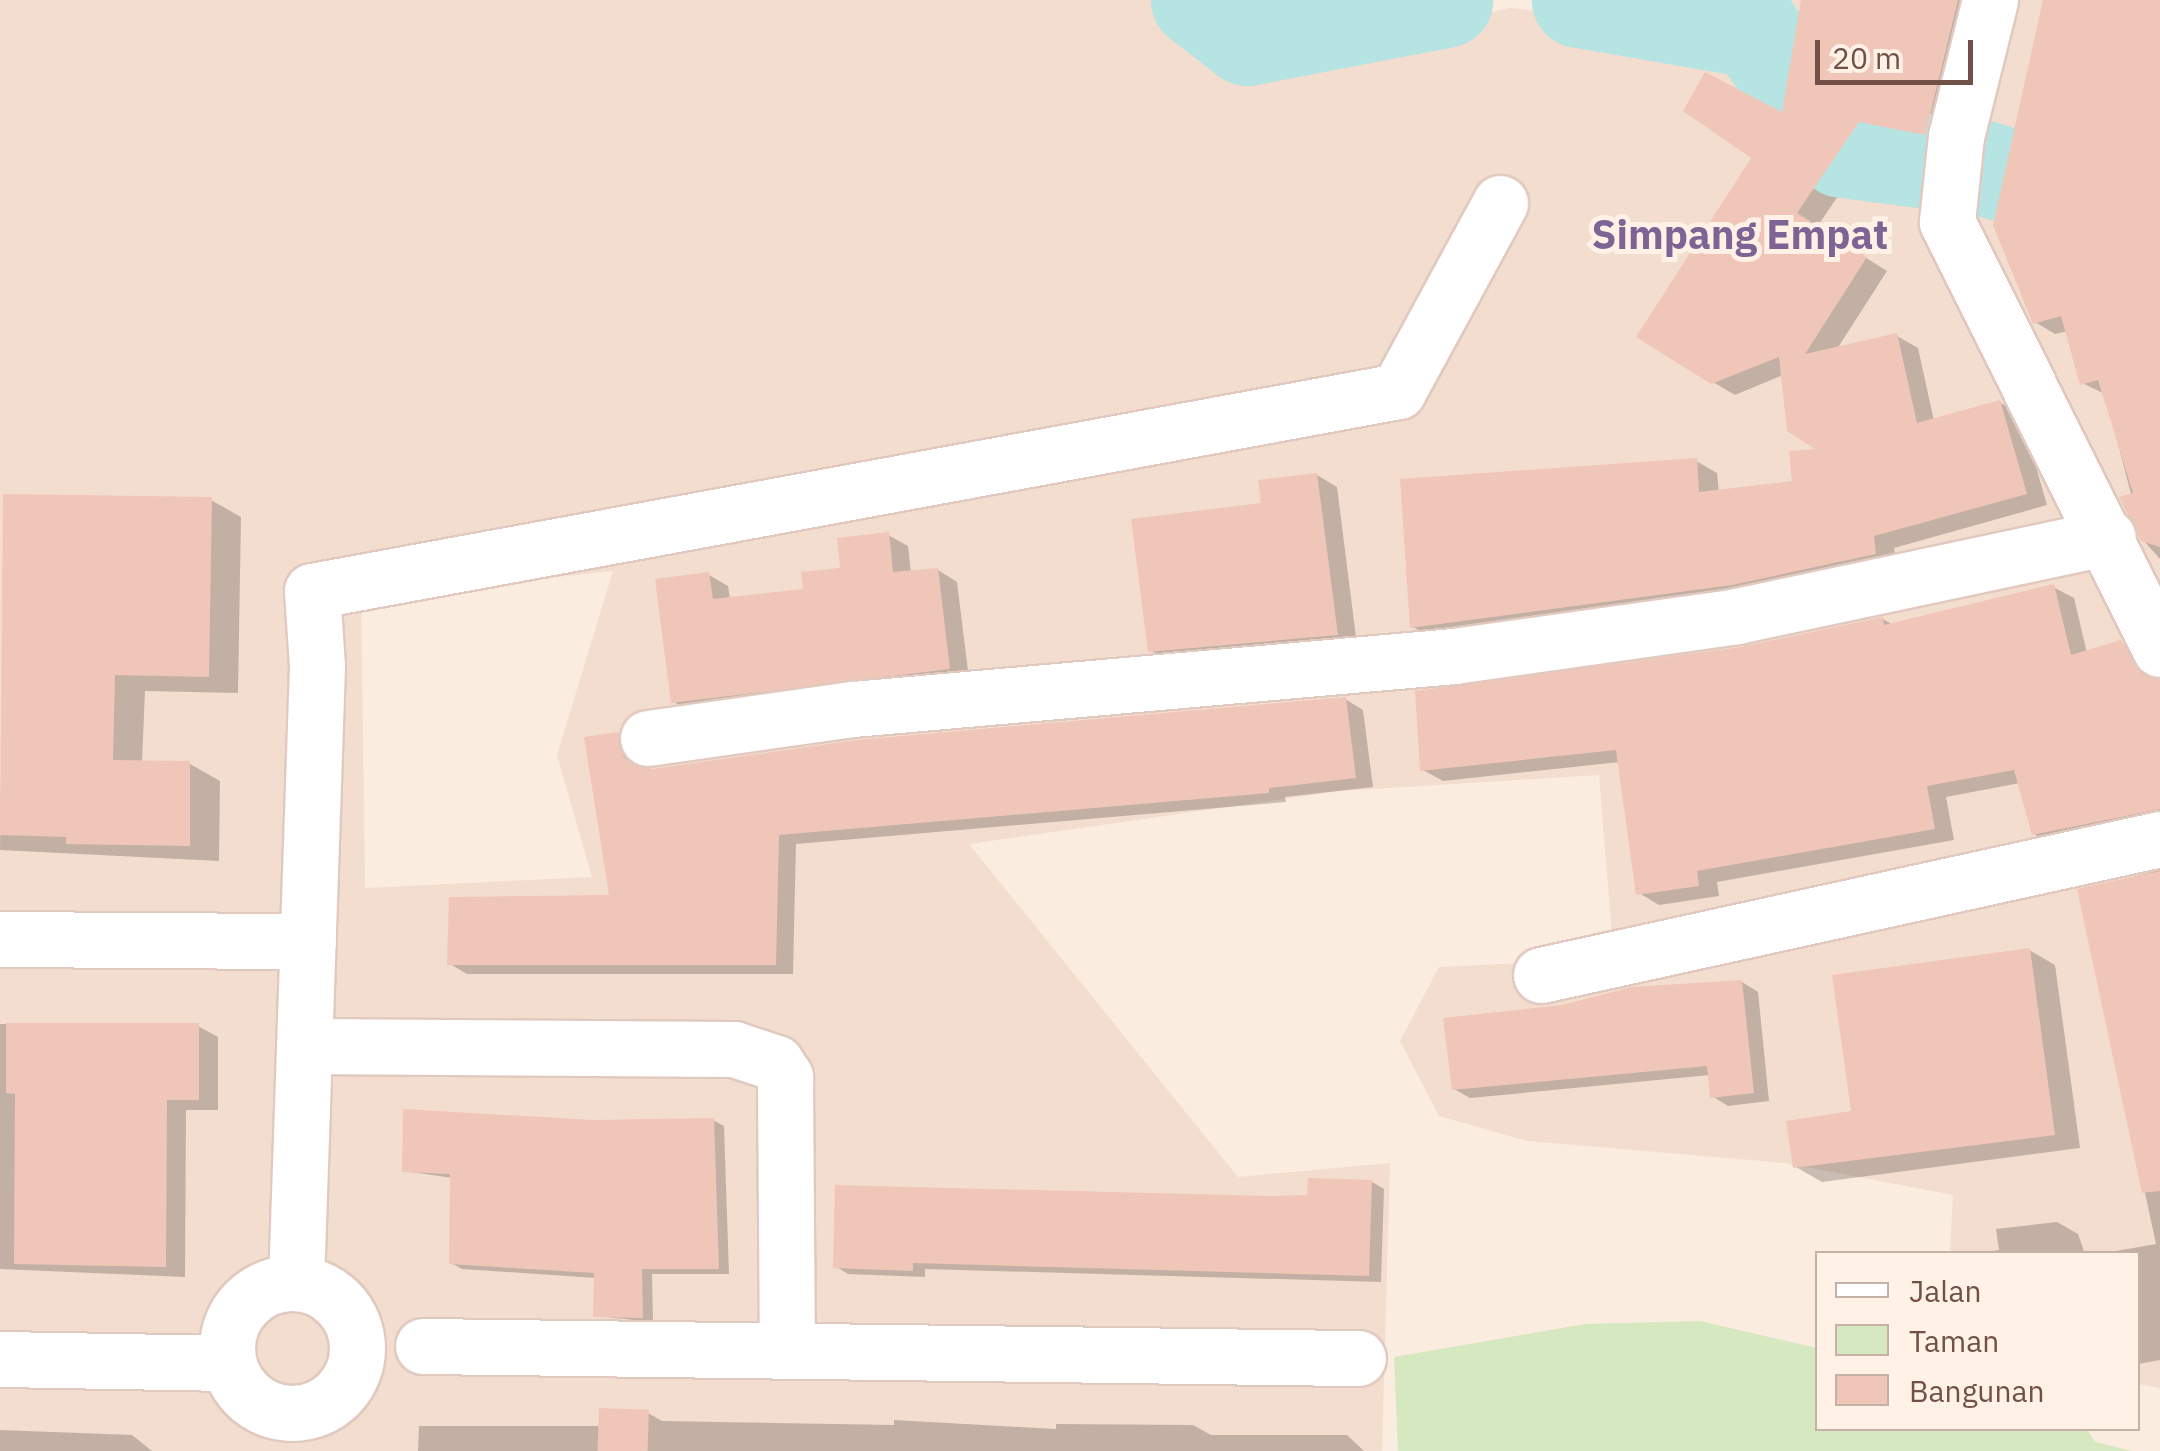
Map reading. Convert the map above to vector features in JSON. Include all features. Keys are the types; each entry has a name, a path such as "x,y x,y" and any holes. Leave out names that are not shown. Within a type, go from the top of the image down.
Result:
{"street":[{"path":"1990,0 1956,136 1945,199 1947,222 2108,537 2160,649"},
{"path":"296,1282 317,666 312,591 1398,391 1500,203"},
{"path":"648,738 853,709 1454,656 1737,616 2108,537"},
{"path":"1540,975 2160,839"},
{"path":"0,938 308,941"},
{"path":"306,1046 734,1050 776,1063 785,1077 787,1350"},
{"path":"296,1282 340,1304 355,1332 353,1373 339,1395 291,1430 240,1390 227,1363 228,1332 242,1306 276,1284 296,1282"},
{"path":"423,1346 1358,1358"},
{"path":"0,1360 227,1363"}],"shaded area":[{"path":"0,0 1162,0 1251,63 1510,8 1709,28 1824,157 1735,0 2160,0 2160,1388 2140,1384 2140,1251 1950,1251 1953,1195 1785,1163 1527,1141 1439,1116 1400,1041 1439,967 1523,963 1615,972 1599,775 1340,791 969,844 1238,1177 1390,1163 1382,1451 0,1451","holes":["613,571 557,755 592,877 365,888 361,598"]}],"green space":[{"path":"1700,1321 1815,1348 1815,1431 2088,1431 2095,1442 2132,1451 1398,1451 1394,1357 1585,1324"}],"building":[{"path":"1801,0 1958,0 1925,135 1859,122 1797,213 1867,257 1805,354 1897,333 1917,423 2000,400 2027,494 1874,536 1876,554 1732,585 1410,628 1400,479 1697,458 1699,492 1792,481 1789,451 1815,449 1787,431 1779,357 1711,384 1636,337 1751,158 1683,111 1705,72 1782,112"},
{"path":"2043,0 2160,0 2160,547 2141,541 2119,497 2133,493 2098,380 2080,385 2061,316 2033,324 1993,225"},
{"path":"1317,473 1338,635 1148,652 1131,519 1261,503 1258,480"},
{"path":"3,494 212,497 209,677 115,675 113,760 190,761 190,846 66,844 66,837 0,835"},
{"path":"889,532 893,572 938,568 950,669 671,703 655,579 709,572 713,599 803,589 801,572 840,568 837,538"},
{"path":"2054,584 2071,655 2121,640 2142,674 2160,680 2160,809 2032,835 2014,770 1927,786 1935,829 1697,871 1699,886 1636,895 1616,750 1420,771 1415,691 1741,647 1883,617 1884,625"},
{"path":"1346,697 1356,778 1269,788 1269,793 779,835 776,965 447,965 449,897 609,895 584,737 618,732 624,758 652,769 857,740"},
{"path":"2160,871 2160,1191 2142,1193 2077,889"},
{"path":"2030,948 2055,1135 1793,1168 1786,1121 1851,1111 1832,975"},
{"path":"1742,980 1754,1093 1710,1098 1707,1066 1452,1090 1443,1018 1562,1005 1632,987"},
{"path":"6,1023 199,1023 199,1100 167,1100 166,1267 14,1264 15,1094 6,1093"},
{"path":"403,1109 592,1120 714,1118 719,1269 642,1269 643,1318 593,1317 594,1273 449,1264 450,1174 402,1172"},
{"path":"1308,1178 1372,1180 1369,1276 913,1263 913,1271 833,1268 835,1185 1269,1196 1307,1195"},
{"path":"599,1408 649,1410 648,1451 597,1451"}],"waterway":[{"path":"1198,0 1247,38 1445,0"},
{"path":"1579,0 1753,30 1842,150 1983,168 2160,218"}],"district":[{"name":"Simpang Empat","path":"1740,234"}]}
